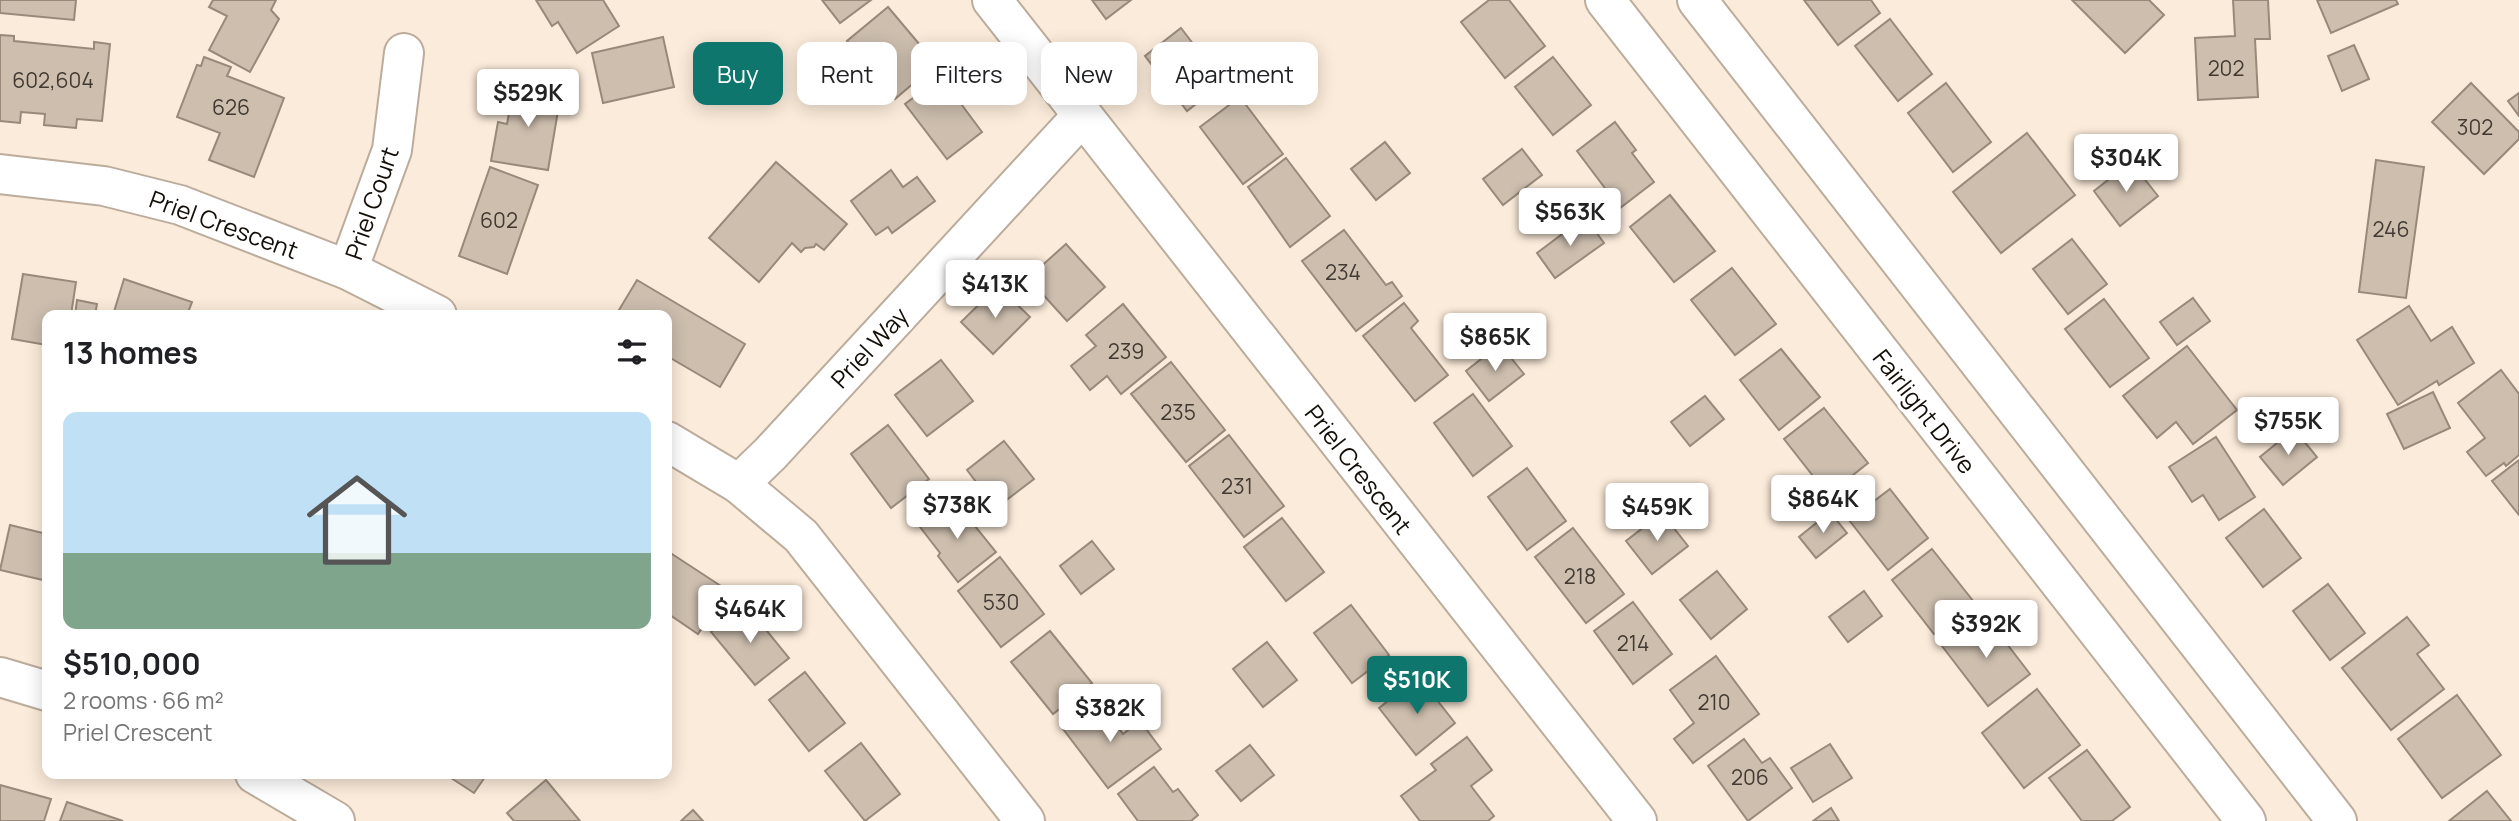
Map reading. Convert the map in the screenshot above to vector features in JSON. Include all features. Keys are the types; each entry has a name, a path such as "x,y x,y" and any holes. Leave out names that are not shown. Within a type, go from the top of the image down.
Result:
{"street":[{"name":"Priel Crescent","path":"992,0 1637,821"},
{"name":"Fairlight Drive","path":"1605,0 2246,821"},
{"path":"1697,0 2337,821"},
{"name":"Priel Court","path":"348,270 392,150 404,53"},
{"name":"Priel Way","path":"739,484 771,454 1082,116"},
{"name":"Priel Crescent","path":"0,174 104,186 180,205 348,270 427,310"},
{"path":"672,444 739,484 801,536 1025,821"},
{"path":"0,677 42,690"},
{"path":"264,779 335,821"}],"building":[{"path":"0,0 76,0 74,20 0,13"},
{"path":"213,0 276,0 271,10 279,19 250,72 209,50 227,16 209,7"},
{"path":"536,0 603,0 619,26 577,53 558,22 552,26"},
{"path":"822,0 871,0 840,23"},
{"path":"1092,0 1131,0 1106,19"},
{"path":"1489,0 1509,0 1545,46 1505,78 1461,22"},
{"path":"1804,0 1871,0 1880,13 1838,45"},
{"path":"2072,0 2149,0 2164,15 2125,53"},
{"path":"2233,0 2268,0 2270,39 2255,39 2258,97 2198,100 2195,38 2235,36"},
{"path":"2317,0 2396,0 2398,4 2331,33"},
{"path":"888,7 917,42 911,42 911,85 897,97 897,42 847,41"},
{"path":"1890,19 1932,74 1898,101 1855,46"},
{"path":"1181,28 1192,42 1163,42"},
{"path":"0,35 14,36 14,41 94,49 94,42 110,44 102,121 77,119 76,128 44,125 45,114 21,112 20,123 0,121"},
{"path":"663,37 674,87 603,103 592,53"},
{"path":"2354,45 2369,79 2342,91 2328,56"},
{"path":"1151,51 1151,64 1145,56"},
{"path":"204,57 231,67 227,76 284,98 254,177 209,160 220,133 177,117 197,65 201,66"},
{"path":"1553,57 1591,105 1553,135 1515,87"},
{"path":"1946,83 1991,142 1953,172 1908,113"},
{"path":"2471,83 2519,132 2519,139 2484,174 2432,122"},
{"path":"514,85 561,93 548,170 491,161 498,122 507,124"},
{"path":"2519,93 2519,116 2508,101"},
{"path":"911,100 911,105 962,105 982,132 947,159 905,104"},
{"path":"1182,105 1195,105 1187,111"},
{"path":"1229,105 1246,105 1283,154 1243,184 1200,127"},
{"path":"1615,122 1636,150 1632,153 1654,182 1620,208 1577,151"},
{"path":"2027,133 2075,195 2001,253 1953,192"},
{"path":"1385,142 1410,173 1376,200 1351,169"},
{"path":"1522,149 1542,175 1503,205 1483,179"},
{"path":"1286,158 1330,216 1290,247 1248,187"},
{"path":"2376,160 2424,167 2406,298 2359,292"},
{"path":"776,162 847,224 824,250 816,244 801,252 792,243 759,282 709,238"},
{"path":"2131,162 2158,196 2120,226 2094,191"},
{"path":"490,167 538,185 507,274 459,256"},
{"path":"891,170 903,187 917,177 935,201 892,233 888,227 876,235 851,201"},
{"path":"1670,195 1715,251 1674,282 1630,227"},
{"path":"1585,217 1604,243 1555,278 1537,253"},
{"path":"1344,230 1386,285 1392,282 1402,296 1356,331 1302,261"},
{"path":"2072,239 2107,284 2068,314 2033,269"},
{"path":"1066,244 1105,287 1067,321 1028,278"},
{"path":"1732,268 1776,324 1735,355 1691,300"},
{"path":"23,274 76,282 72,310 42,310 42,344 12,339"},
{"path":"124,279 192,302 189,310 115,310"},
{"path":"637,280 745,344 720,387 672,359 672,310 619,310"},
{"path":"998,286 1030,317 993,354 961,322"},
{"path":"2193,298 2210,321 2177,345 2160,322"},
{"path":"2104,299 2149,358 2110,387 2065,329"},
{"path":"77,300 97,304 96,310 76,310"},
{"path":"1404,303 1418,321 1411,328 1448,375 1415,401 1363,336"},
{"path":"1123,304 1166,357 1121,394 1107,376 1090,390 1071,366 1096,346 1086,335"},
{"path":"2409,306 2431,341 2452,327 2474,363 2439,385 2437,381 2398,405 2357,340"},
{"path":"1500,344 1524,374 1489,401 1466,371"},
{"path":"2187,346 2237,410 2193,444 2176,422 2157,438 2123,396"},
{"path":"1781,349 1820,397 1779,430 1740,380"},
{"path":"941,360 973,401 927,436 895,395"},
{"path":"1171,362 1225,430 1186,462 1131,394"},
{"path":"2501,370 2519,394 2519,455 2506,466 2504,463 2486,476 2467,452 2485,438 2458,403"},
{"path":"2433,392 2450,428 2404,449 2387,414"},
{"path":"1473,394 1512,446 1473,476 1434,423"},
{"path":"1705,396 1724,419 1690,446 1671,422"},
{"path":"1824,408 1868,463 1828,495 1784,439"},
{"path":"888,425 929,479 891,508 851,454"},
{"path":"2294,429 2317,457 2283,485 2260,457"},
{"path":"1229,435 1284,506 1244,537 1189,466"},
{"path":"2216,437 2255,497 2219,520 2203,495 2192,502 2169,467"},
{"path":"1004,441 1034,479 996,508 967,470"},
{"path":"2519,460 2519,515 2492,481"},
{"path":"1527,468 1566,521 1527,550 1488,497"},
{"path":"1890,489 1928,538 1888,570 1849,520"},
{"path":"954,500 996,552 958,582 920,527"},
{"path":"2264,509 2301,558 2263,587 2226,538"},
{"path":"1830,512 1847,533 1816,558 1799,537"},
{"path":"1662,513 1688,546 1652,574 1626,541"},
{"path":"1282,518 1324,572 1286,601 1244,547"},
{"path":"10,525 42,533 42,580 0,570"},
{"path":"1573,528 1624,594 1586,623 1535,557"},
{"path":"1092,541 1114,569 1081,594 1060,566"},
{"path":"1932,549 1974,602 1934,634 1892,580"},
{"path":"672,554 727,590 698,634 672,616"},
{"path":"1000,557 1044,614 1001,647 958,591"},
{"path":"1717,571 1747,609 1711,639 1680,600"},
{"path":"2328,584 2365,633 2330,660 2293,611"},
{"path":"1864,591 1882,616 1848,642 1829,617"},
{"path":"1633,602 1672,654 1633,684 1594,631"},
{"path":"745,604 789,658 755,685 711,632"},
{"path":"1351,605 1389,655 1352,683 1314,633"},
{"path":"1984,614 2030,674 1988,706 1942,646"},
{"path":"2407,617 2429,645 2417,654 2444,689 2391,730 2342,668"},
{"path":"1050,631 1092,683 1053,714 1011,662"},
{"path":"1267,642 1297,680 1263,707 1233,669"},
{"path":"1716,656 1759,714 1693,763 1674,739 1694,723 1670,690"},
{"path":"805,672 845,723 809,751 769,700"},
{"path":"1419,677 1455,723 1416,755 1379,708"},
{"path":"2037,689 2080,745 2024,788 1982,733"},
{"path":"2457,695 2501,755 2442,798 2398,739"},
{"path":"1099,701 1123,734 1140,721 1161,749 1108,788 1063,729"},
{"path":"1467,737 1492,770 1471,786 1494,816 1488,821 1420,821 1401,796 1436,770 1431,764"},
{"path":"1744,739 1762,763 1770,758 1792,788 1748,821 1708,766"},
{"path":"861,743 900,794 865,821 825,771"},
{"path":"1830,744 1852,778 1813,802 1791,768"},
{"path":"1250,745 1274,775 1241,801 1216,771"},
{"path":"2087,750 2130,807 2112,821 2082,821 2049,778"},
{"path":"1154,767 1173,792 1178,789 1198,815 1191,821 1138,821 1118,794"},
{"path":"453,779 484,779 474,793"},
{"path":"546,780 580,821 514,821 507,813"},
{"path":"0,785 51,799 44,821 0,821"},
{"path":"2487,791 2511,821 2449,821"},
{"path":"67,802 123,821 60,821"},
{"path":"1831,808 1839,821 1813,821"},
{"path":"693,810 703,821 681,821"}]}
